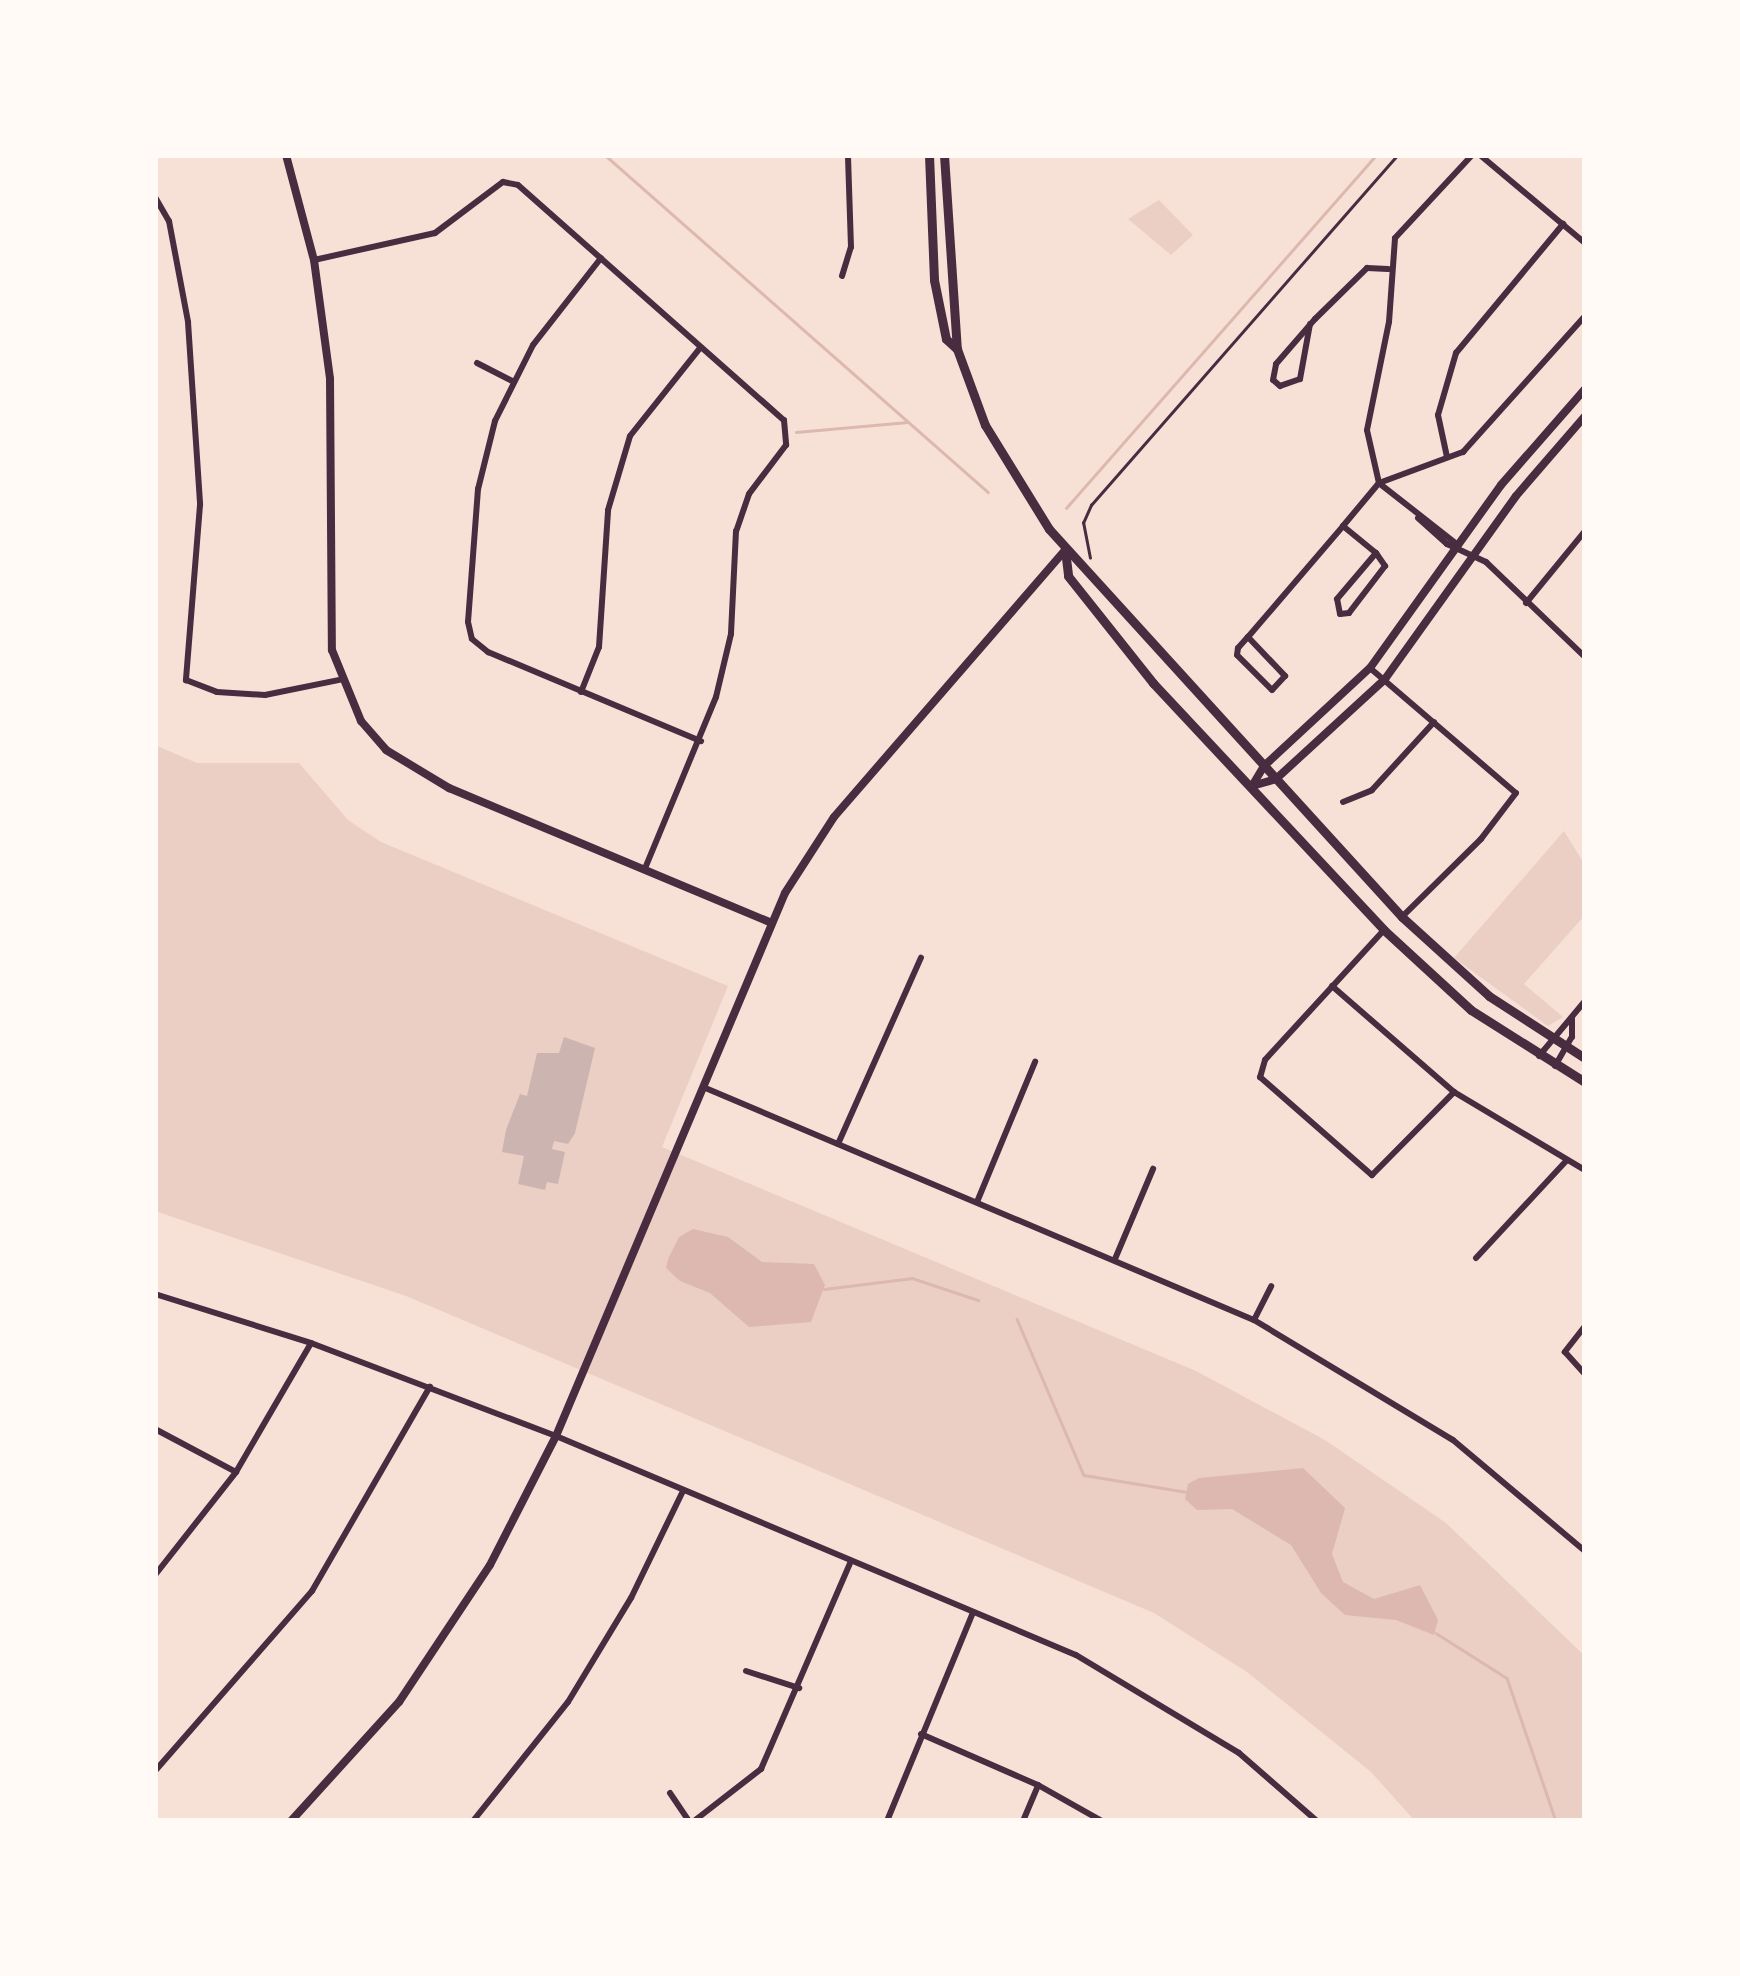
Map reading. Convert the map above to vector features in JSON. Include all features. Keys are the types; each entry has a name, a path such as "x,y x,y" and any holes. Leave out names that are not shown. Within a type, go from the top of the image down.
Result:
{"main road":[{"path":"929,155 940,319 957,349 985,425 1040,516 1065,550 1085,562 1148,644 1402,917 1474,984 1585,1058"},
{"path":"944,155 957,349"},
{"path":"932,238 947,236"},
{"path":"1065,550 1068,576 1132,658 1384,930 1471,1010 1538,1057 1585,1082"}],"street":[{"path":"286,155 314,260 332,414 329,629 340,680 370,734 410,768 770,922"},
{"path":"842,276 851,247 848,155"},
{"path":"1472,155 1405,222 1388,269 1391,303 1367,430 1378,483 1447,544 1458,544 1474,553 1585,657"},
{"path":"1480,155 1585,243"},
{"path":"314,260 435,233 503,182 518,185 790,431 742,512 731,634 701,741 645,868"},
{"path":"155,197 169,221 188,322 200,505 186,680 217,692 265,696 340,680"},
{"path":"1447,457 1438,415 1456,353 1563,224"},
{"path":"601,258 512,381 478,489 468,622 472,639 488,652 701,741"},
{"path":"1310,324 1300,380 1280,386 1272,371 1310,324 1367,268 1388,269"},
{"path":"1248,636 1285,676 1272,690 1237,655 1248,636 1378,483 1447,457 1474,442 1585,316"},
{"path":"581,692 598,647 608,510 630,436 700,348"},
{"path":"477,363 512,381"},
{"path":"1252,786 1264,766 1370,668 1458,544 1585,389"},
{"path":"1252,786 1276,778 1384,679 1474,553 1585,416"},
{"path":"1343,526 1376,553 1385,566 1349,613 1340,614 1337,599 1376,553"},
{"path":"1526,603 1585,531"},
{"path":"290,1821 399,1702 454,1628 556,1436 770,922 834,817 1065,550"},
{"path":"1370,668 1516,793 1481,839 1402,917"},
{"path":"1344,802 1372,790 1434,722"},
{"path":"1384,930 1260,1073 1372,1176 1454,1092"},
{"path":"838,1144 921,958"},
{"path":"1332,986 1454,1092 1585,1170"},
{"path":"1538,1057 1550,1038 1585,1001"},
{"path":"1555,1066 1566,1047 1572,1017"},
{"path":"977,1202 1035,1062"},
{"path":"701,1087 1254,1320 1453,1440 1585,1551"},
{"path":"1476,1258 1566,1161"},
{"path":"1115,1259 1153,1168"},
{"path":"1254,1320 1271,1286"},
{"path":"155,1294 311,1343 556,1436 974,1612 1142,1690 1239,1752 1318,1821"},
{"path":"1585,1326 1564,1352 1585,1374"},
{"path":"155,1576 236,1472 311,1343"},
{"path":"155,1772 312,1591 430,1388"},
{"path":"155,1429 236,1472"},
{"path":"473,1821 568,1702 631,1598 683,1491"},
{"path":"670,1793 691,1821 761,1768 851,1561"},
{"path":"887,1821 974,1612"},
{"path":"746,1671 799,1688"},
{"path":"920,1734 1038,1785 1102,1821"},
{"path":"1023,1821 1038,1785"}],"path":[{"path":"1085,562 1093,556 1083,523 1091,504 1397,155"}],"shaded area":[{"path":"1159,200 1193,235 1171,255 1128,219"},
{"path":"155,745 197,763 299,763 348,820 381,842 728,986 662,1147 1196,1371 1325,1440 1446,1523 1585,1656 1585,1821 1415,1821 1371,1772 1247,1672 1154,1613 406,1296 155,1211"},
{"path":"1564,831 1585,865 1585,915 1524,984 1563,1017 1548,1026 1454,958"},
{"path":"693,1229 728,1237 762,1262 814,1264 825,1285 811,1322 749,1327 710,1293 680,1281 666,1268 668,1259 679,1237"},
{"path":"1303,1468 1345,1508 1332,1554 1343,1582 1374,1599 1420,1585 1438,1620 1434,1635 1396,1620 1345,1615 1321,1593 1291,1545 1232,1509 1197,1510 1185,1499 1188,1484 1199,1478"}],"building":[{"path":"564,1037 595,1048 575,1133 568,1144 554,1141 552,1149 565,1152 558,1184 547,1182 545,1190 518,1184 524,1156 502,1152 520,1094 527,1096 537,1053 559,1053"}],"waterway":[{"path":"605,155 988,492"},
{"path":"1066,508 1376,155"},
{"path":"796,432 908,422"},
{"path":"824,1289 912,1278 978,1300"},
{"path":"1017,1319 1084,1475 1187,1492"},
{"path":"1436,1633 1507,1678 1556,1821"}]}
